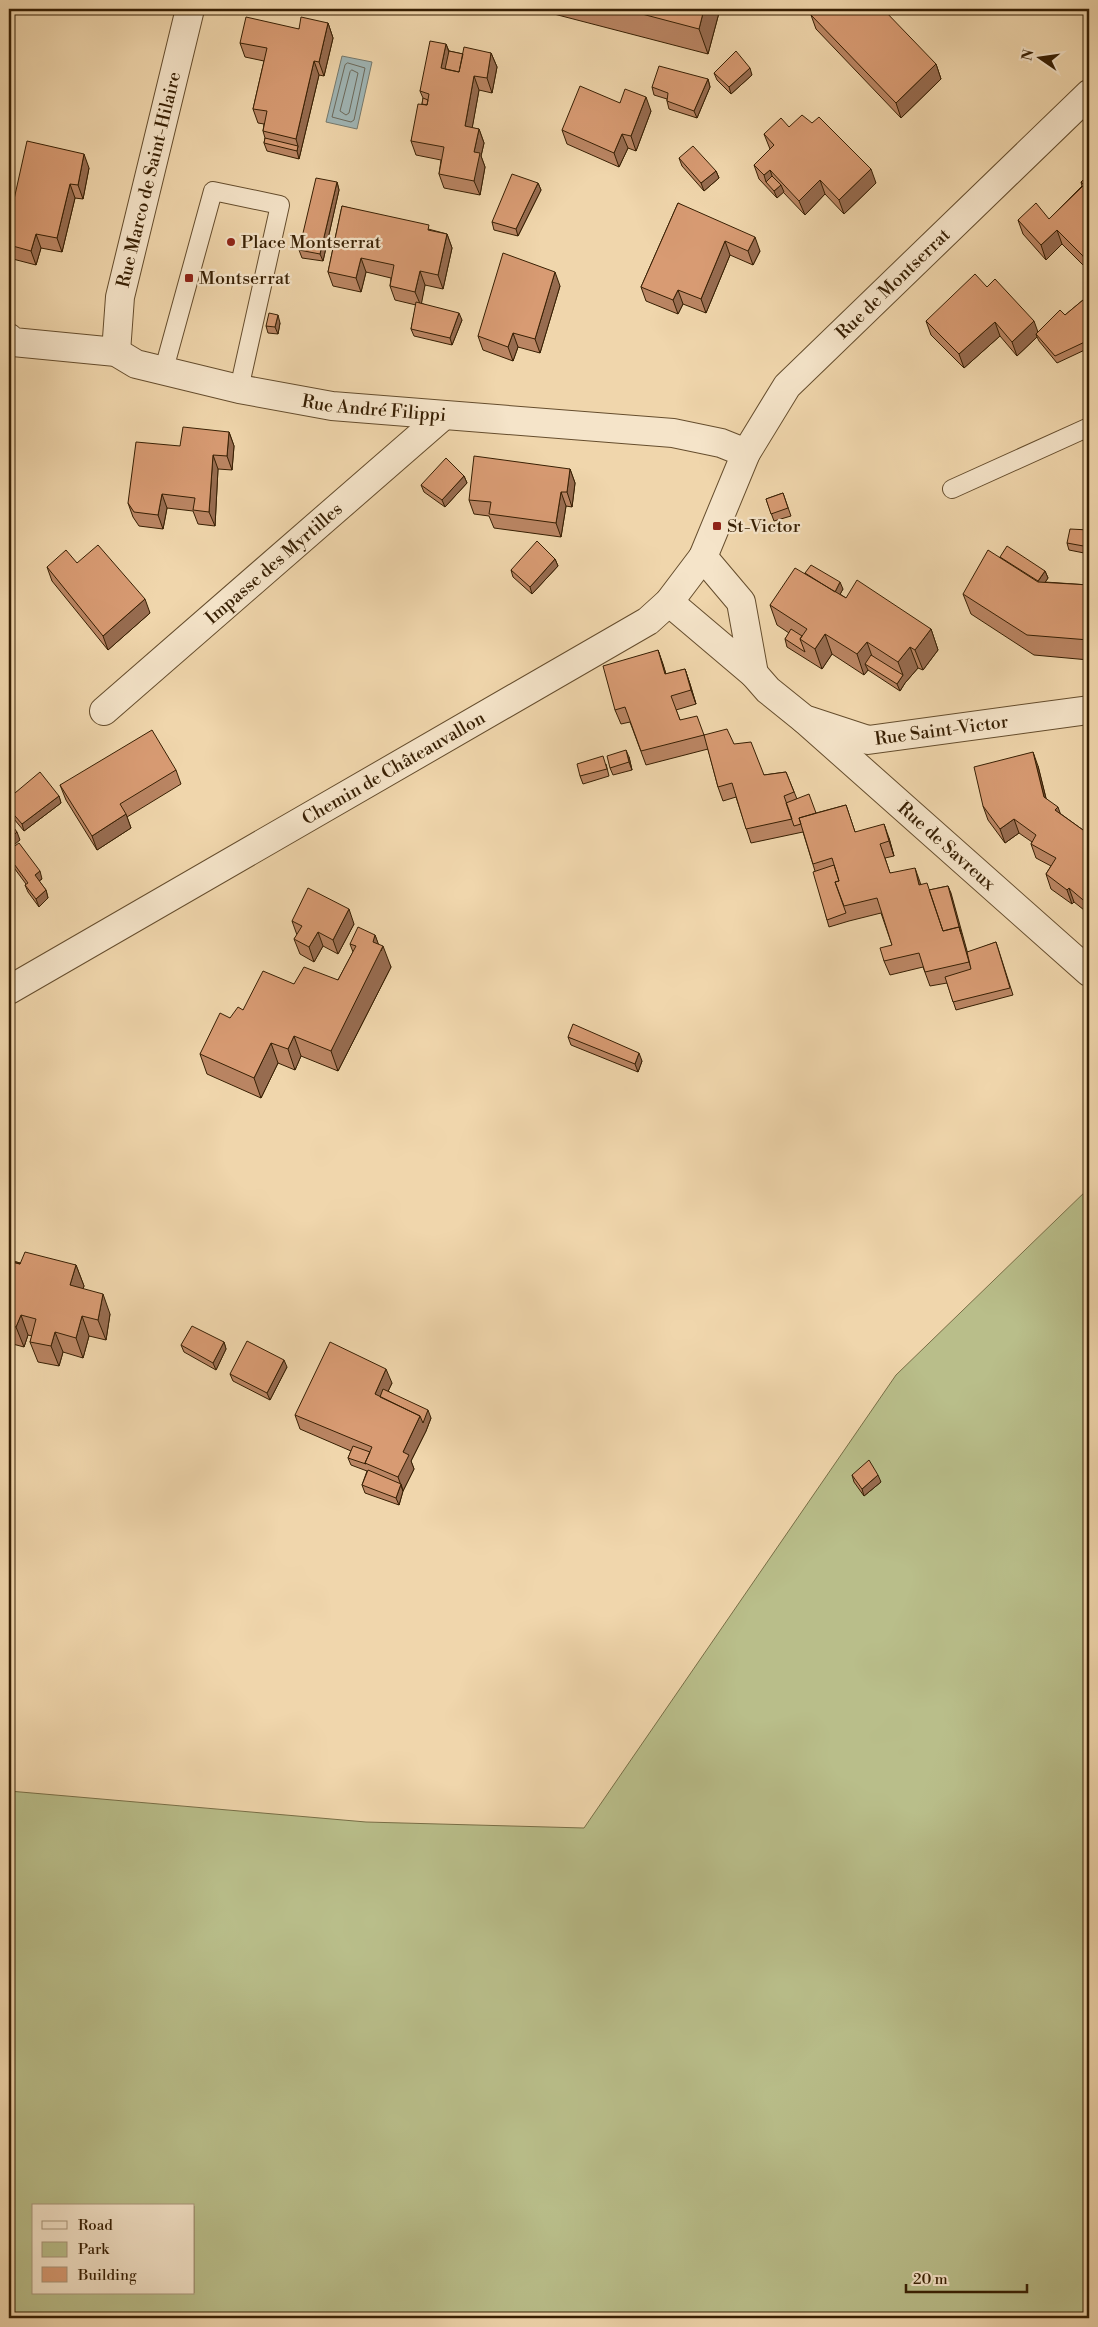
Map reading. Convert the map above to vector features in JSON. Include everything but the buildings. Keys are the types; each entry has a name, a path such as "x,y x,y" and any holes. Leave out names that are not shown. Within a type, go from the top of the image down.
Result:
{"street":[{"name":"Rue Marco de Saint-Hilaire","path":"116,352 120,297 190,9"},
{"name":"Rue de Montserrat","path":"728,497 746,453 787,386 1089,94"},
{"name":"Rue André Filippi","path":"9,338 13,342 116,352 136,364 164,369 239,389 332,406 673,433 722,443 746,453"},
{"name":"Impasse des Myrtilles","path":"104,711 443,416"},
{"name":"Chemin de Châteauvallon","path":"9,990 648,621 669,602 703,557 728,497"},
{"path":"703,557 741,602 754,674"},
{"name":"Rue Saint-Victor","path":"669,602 754,674 768,690 804,720 868,740 1089,710"},
{"name":"Rue de Savreux","path":"804,720 1089,972"}],"lane":[{"path":"164,369 213,192 280,205 239,389"},
{"path":"952,489 1089,427"}],"green space":[{"path":"1089,1188 1089,2318 9,2318 9,1791 366,1822 584,1828 896,1375"}],"water":[{"path":"342,56 372,62 357,129 326,122"}],"place":[{"name":"Place Montserrat","path":"231,242"},
{"name":"Montserrat","path":"189,278"},
{"name":"St-Victor","path":"717,526"}]}
